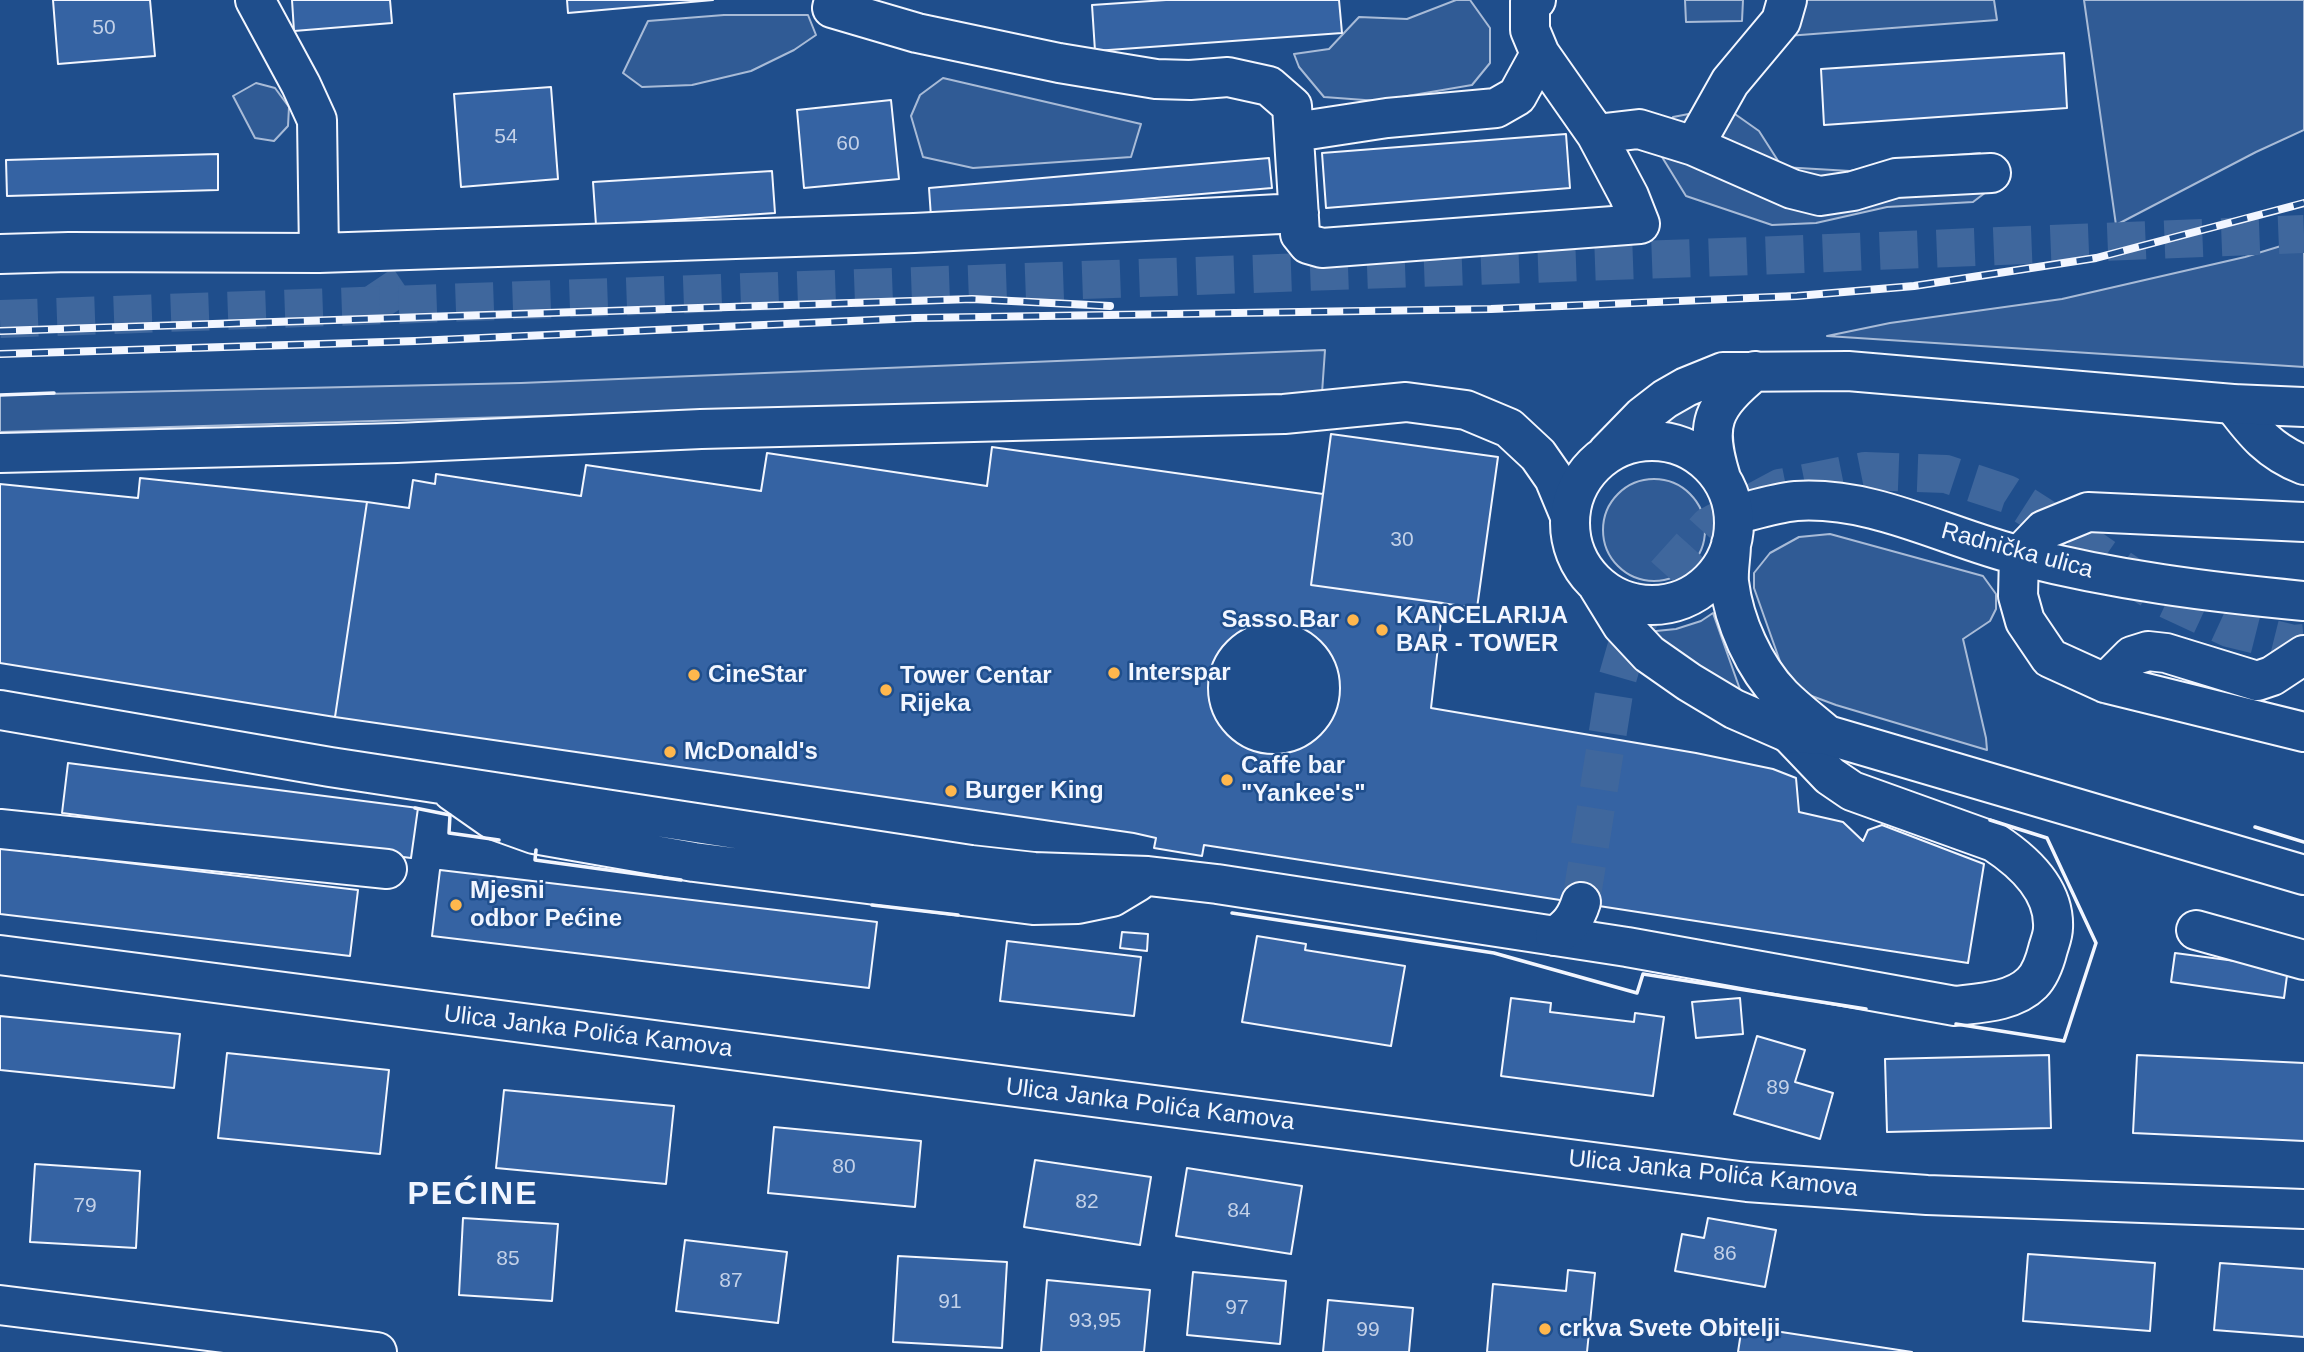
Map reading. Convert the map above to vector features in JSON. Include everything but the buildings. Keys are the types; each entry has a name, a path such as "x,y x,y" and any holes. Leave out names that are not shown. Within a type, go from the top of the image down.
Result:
{"main road":[{"path":"255,0 317,120 319,253"},
{"path":"834,0 832,8 917,33 986,49 1156,79 1228,77 1269,86 1292,106 1300,234 1308,244 1322,248 1640,224 1629,196 1596,134 1539,54 1530,30 1530,2 1536,0"},
{"path":"1694,146 1730,82 1781,21 1787,0"},
{"path":"1295,132 1387,118 1496,108 1517,96 1539,54"},
{"path":"1596,134 1639,129 1694,146 1792,190 1820,197 1853,191 1896,178 1991,173"},
{"path":"0,254 319,253 914,233 1299,213"},
{"path":"1755,370 1731,391 1719,407 1712,428 1712,451 1730,495 1733,529 1729,580 1734,608 1761,669 1780,694 1827,736"},
{"path":"2304,407 2233,404 1847,371 1723,372 1686,387 1643,416 1588,469 1576,490 1569,514 1570,540 1580,565 1598,586 1622,625 1649,654 1734,709 1789,733 1827,736 2304,875"},
{"path":"0,453 397,443 701,429 1284,414 1406,402 1466,410 1509,428 1538,455 1554,478 1569,514"},
{"path":"2233,404 2257,436 2290,459 2304,465"},
{"path":"1607,453 1631,443 1656,440 1682,446 1693,452 1704,459 1721,478"},
{"name":"Radnička ulica","path":"1733,529 1795,501 1833,502 1875,509 2019,556 2115,578 2304,601"},
{"path":"2304,522 2088,512 2045,530 2019,556 2018,596 2025,621 2050,658 2105,683 2304,732"},
{"path":"1598,586 1622,601 1649,606 1676,602 1701,589 1720,569 1733,529"},
{"path":"2105,683 2132,656 2148,651 2166,653 2257,681 2273,676 2304,655"},
{"path":"7,715 971,865 1034,872 1148,876 1217,884 1555,936 1955,1006 2001,1000 2031,984 2045,963 2053,928 2049,900 2034,876 2014,856 1994,842 1852,792 1830,776 1789,733"},
{"path":"0,829 387,869"},
{"path":"1555,936 1573,920 1581,902"},
{"path":"2196,930 2304,960"},
{"name":"Ulica Janka Polića Kamova","path":"0,954 1747,1182 1927,1195 2304,1209"},
{"path":"0,1305 377,1352"}],"shaded area":[{"path":"1456,0 1470,0 1490,28 1490,63 1472,85 1378,101 1324,97 1299,67 1294,54 1329,49 1359,17 1407,19"},
{"path":"1685,0 1743,0 1742,21 1686,22"},
{"path":"1792,0 1994,0 1997,20 1787,36"},
{"path":"2084,0 2304,0 2304,130 2116,225"},
{"path":"724,15 808,15 816,35 794,50 751,71 692,85 642,87 623,73 648,21"},
{"path":"943,78 1141,124 1131,157 973,168 923,157 911,116 920,95"},
{"path":"256,83 275,88 289,107 288,126 274,141 255,138 233,96"},
{"path":"1725,107 1759,131 1782,167 1850,171 1910,159 1980,153 1998,183 1973,202 1887,207 1816,223 1772,225 1686,196 1662,157 1673,117"},
{"path":"2304,239 2304,367 1827,336 1890,323 2062,299 2245,257"},
{"path":"1325,350 1322,393 0,432 0,395 521,383"},
{"path":"1711,394 1692,436 1650,428"},
{"path":"1654,479 1674,482 1697,501 1702,510 1705,530 1702,550 1683,573 1674,578 1654,581 1634,578 1611,559 1606,550 1603,530 1606,510 1625,487 1634,482"},
{"path":"1830,534 1983,576 1996,594 1996,609 1990,621 1963,639 1987,750 1801,692 1782,667 1754,588 1754,573 1770,553 1799,537"},
{"path":"1713,613 1743,698 1646,632 1676,629 1701,621"}],"tunnel":[{"path":"0,319 2304,234"},
{"path":"372,305 411,279"},
{"path":"1581,902 1615,687 1629,638 1662,578 1709,526 1780,488 1865,471 1946,474 2007,494 2160,596 2229,628 2293,644 2304,643"}],"railway":[{"path":"0,354 416,341 916,318 1491,309 1797,296 1914,286 2096,258 2304,203"},
{"path":"0,331 972,299 1110,306"}],"wall":[{"path":"0,395 54,393"},
{"path":"415,808 450,815 449,833 499,840"},
{"path":"1956,1024 2064,1041 2096,943 2047,838 1990,820"},
{"path":"2255,827 2304,842"},
{"path":"536,850 535,860 681,880"},
{"path":"872,905 958,915"},
{"path":"1232,913 1494,953 1637,993 1643,974 1866,1009"}],"place":[{"name":"Sasso Bar","path":"1353,620"},
{"name":"KANCELARIJA BAR - TOWER","path":"1382,630"},
{"name":"Interspar","path":"1114,673"},
{"name":"CineStar","path":"694,675"},
{"name":"Tower Centar Rijeka","path":"886,690"},
{"name":"McDonald's","path":"670,752"},
{"name":"Caffe bar \"Yankee's\"","path":"1227,780"},
{"name":"Burger King","path":"951,791"},
{"name":"Mjesni odbor Pećine","path":"456,905"},
{"name":"crkva Svete Obitelji","path":"1545,1329"}],"district":[{"name":"PEĆINE","path":"473,1195"}]}
